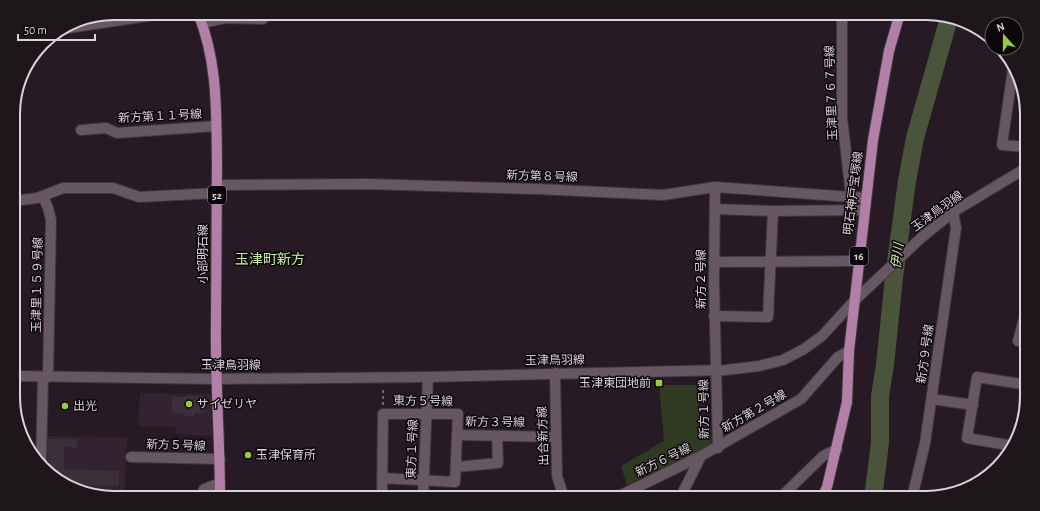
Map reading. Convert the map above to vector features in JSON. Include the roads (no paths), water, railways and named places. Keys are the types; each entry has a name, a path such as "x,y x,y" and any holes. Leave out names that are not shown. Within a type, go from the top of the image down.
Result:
{"main road":[{"name":"小部明石線","path":"201,20 210,49 215,78 217,189 215,379 220,459 220,491"},
{"name":"明石神戸宝塚線","path":"825,491 837,449 847,402 849,351 865,198 874,132 889,51 898,20"}],"street":[{"path":"80,26 121,20"},
{"path":"202,23 216,20"},
{"name":"玉津里７６７号線","path":"842,20 842,117 851,196"},
{"path":"1012,76 1002,145 1020,147"},
{"name":"新方第１１号線","path":"81,130 106,128 117,133 216,126"},
{"name":"玉津鳥羽線","path":"20,376 215,379 428,377 716,370 759,366 783,360 822,336 854,301 922,237 953,212 1020,172"},
{"name":"新方第８号線","path":"20,200 43,196 63,188 113,188 139,197 217,189 368,184 538,189 663,195 715,187 865,198"},
{"name":"新方２号線","path":"715,187 714,316 716,370"},
{"name":"玉津里１５９号線","path":"41,457 46,377 51,220 43,196"},
{"path":"715,209 773,211 864,210"},
{"path":"714,316 768,317 773,211"},
{"name":"新方９号線","path":"914,491 925,443 932,399 956,228 953,212"},
{"path":"714,262 859,261"},
{"path":"1018,340 1020,333"},
{"name":"新方第２号線","path":"702,456 801,399 838,357 849,351"},
{"name":"新方１号線","path":"716,370 718,448"},
{"name":"出合新方線","path":"555,373 557,476 562,491"},
{"name":"東方１号線","path":"423,491 428,377"},
{"path":"1006,445 967,438 977,377 1020,384"},
{"path":"932,399 973,405"},
{"name":"東方５号線","path":"382,478 455,482 458,414 383,414 382,478 382,491"},
{"name":"新方３号線","path":"457,435 556,437"},
{"path":"456,467 498,463 497,436"},
{"path":"787,491 823,456 837,449"},
{"path":"684,491 702,456"},
{"name":"新方６号線","path":"630,491 702,456"},
{"name":"新方５号線","path":"131,457 220,459"},
{"path":"203,491 204,489 220,483"}],"waterway":[{"name":"伊川","path":"874,491 880,443 880,396 907,181 915,138 948,23"}],"place":[{"name":"玉津東団地前","path":"659,383"},
{"name":"サイゼリヤ","path":"189,404"},
{"name":"出光","path":"65,406"},
{"name":"玉津保育所","path":"248,455"}],"district":[{"name":"玉津町新方","path":"270,260"}]}
